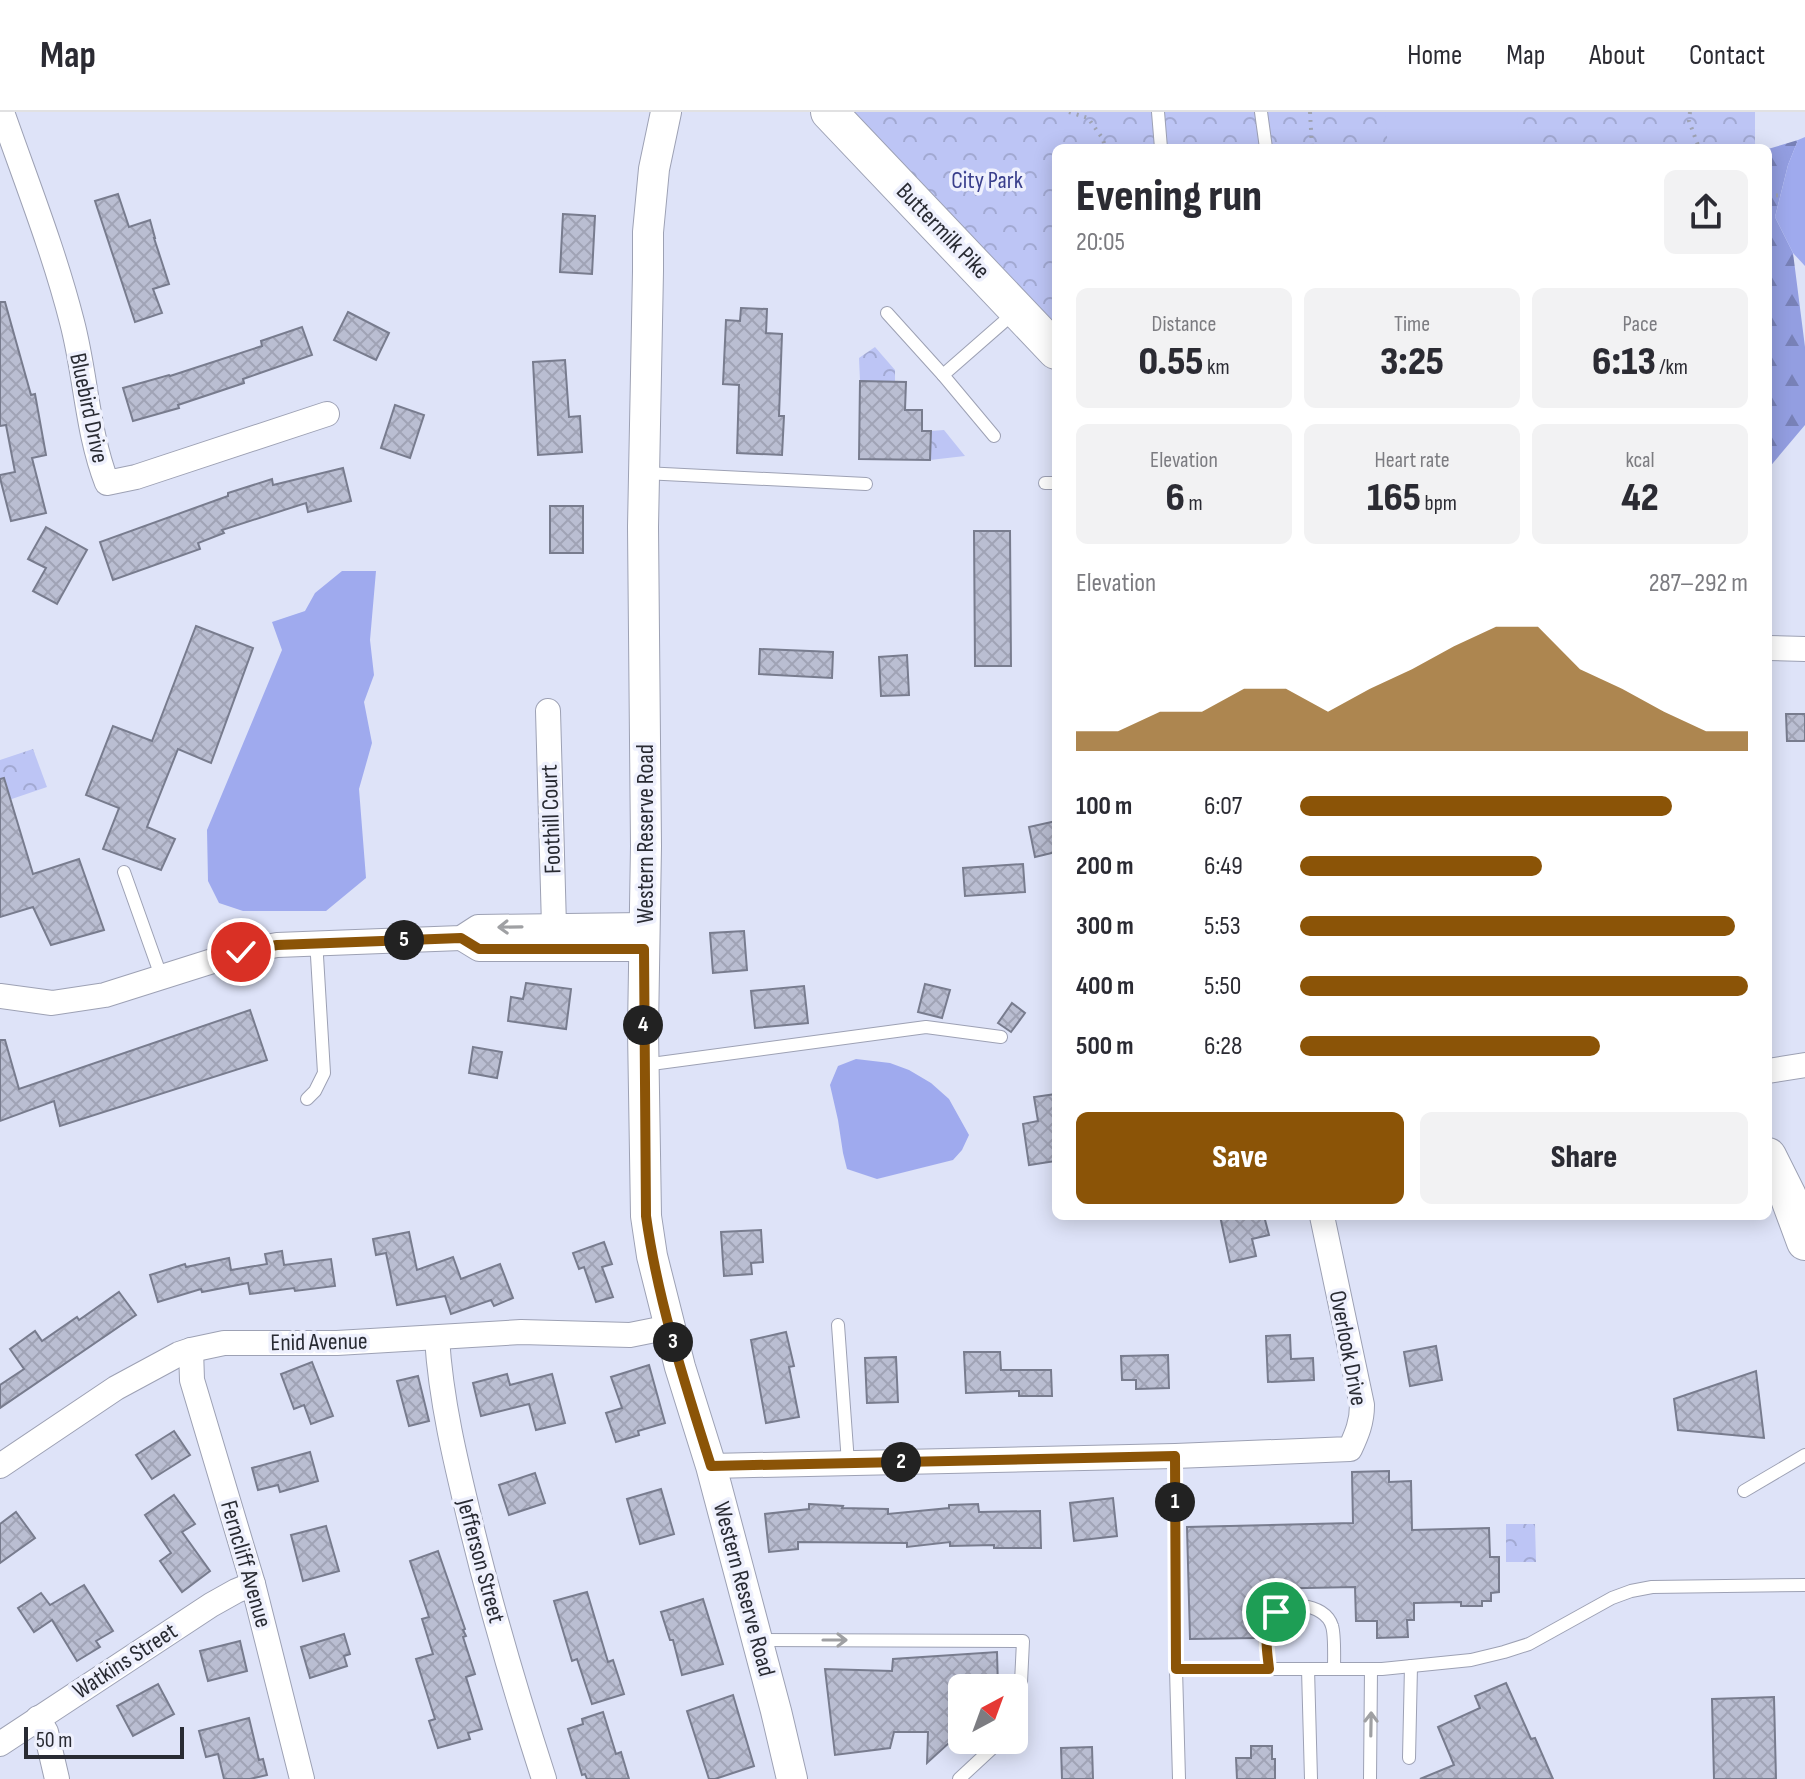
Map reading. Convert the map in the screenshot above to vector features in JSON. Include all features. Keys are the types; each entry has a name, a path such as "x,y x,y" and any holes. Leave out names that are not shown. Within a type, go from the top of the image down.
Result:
{"main road":[{"name":"Buttermilk Pike","path":"829,112 1052,347"},
{"path":"1772,1164 1804,1237"}],"street":[{"name":"Bluebird Drive","path":"2,112 72,322 98,461 107,483 136,477 327,414"},
{"name":"Western Reserve Road","path":"666,112 654,169 648,232 644,473 646,1216 652,1256 680,1367 711,1466 792,1779"},
{"path":"1772,648 1805,649"},
{"name":"Foothill Court","path":"548,711 554,926"},
{"path":"0,996 52,1003 105,995 241,952 277,945 461,938 478,927 554,926 644,937"},
{"path":"461,938 479,949 644,937"},
{"path":"1772,1070 1805,1065"},
{"name":"Overlook Drive","path":"1175,1456 1350,1449 1362,1417 1362,1405 1323,1220"},
{"name":"Enid Avenue","path":"0,1466 116,1388 179,1354 224,1343 337,1343 521,1332 630,1335 670,1327"},
{"name":"Jefferson Street","path":"437,1338 445,1413 455,1462 487,1588 544,1779"},
{"name":"Ferncliff Avenue","path":"191,1350 192,1380 253,1584 302,1779"},
{"path":"711,1466 1175,1456"},
{"name":"Watkins Street","path":"0,1744 211,1605 253,1584"},
{"path":"38,1718 46,1732 57,1779"}],"lane":[{"path":"1158,112 1161,144"},
{"path":"1261,112 1265,144"},
{"path":"943,375 1018,310"},
{"path":"887,313 994,436"},
{"path":"644,473 866,484"},
{"path":"124,872 161,976"},
{"path":"307,1099 324,1073 314,943"},
{"path":"644,1065 926,1027 1001,1037"},
{"path":"838,1325 848,1463"},
{"path":"1744,1491 1805,1455"},
{"path":"1175,1456 1179,1779"},
{"path":"1176,1669 1371,1669 1471,1660 1529,1644 1612,1598 1652,1587 1805,1585"},
{"path":"1269,1669 1266,1641 1268,1622 1276,1612 1300,1605 1320,1611 1332,1624 1334,1669"},
{"path":"757,1640 1023,1641 1021,1674"},
{"path":"1409,1758 1411,1666"},
{"path":"1308,1669 1311,1779"},
{"path":"1370,1779 1371,1669"},
{"path":"959,1779 986,1754"}],"path":[{"path":"1069,112 1088,118 1104,144"},
{"path":"1310,112 1312,144"},
{"path":"1690,112 1689,121 1698,144"},
{"path":"1772,196 1781,195"}],"green space":[{"name":"City Park","path":"829,112 1755,112 1755,144 1052,144 1052,347"},
{"path":"1385,112 1517,112 1520,144 1388,144"},
{"path":"1798,140 1788,165 1775,217 1793,253 1805,347 1805,425 1772,464 1772,148"},
{"path":"875,347 895,370 895,382 860,381 859,358"},
{"path":"944,430 965,456 930,460 931,431"},
{"path":"33,749 47,787 0,803 0,760"},
{"path":"1506,1524 1535,1524 1536,1562 1506,1562"}],"shaded area":[{"path":"1805,137 1805,266 1793,253 1775,217 1788,165 1798,140"},
{"path":"342,571 376,571 370,640 374,675 364,702 372,743 359,789 366,878 326,911 243,911 219,903 208,881 207,830 282,650 272,622 305,611 315,593"},
{"path":"856,1059 890,1063 909,1070 949,1099 969,1135 953,1160 877,1179 847,1169 830,1085 838,1066"}],"building":[{"path":"118,194 129,227 150,220 169,284 153,289 162,313 135,322 95,201"},
{"path":"563,214 595,216 592,274 560,272"},
{"path":"0,302 5,302 31,395 35,394 46,455 32,458 46,513 11,521 0,478 0,475 15,472 6,425 0,426"},
{"path":"741,308 767,309 766,333 782,334 779,416 784,416 782,455 737,453 739,385 723,384 726,320 740,321"},
{"path":"348,312 389,333 376,360 334,340"},
{"path":"302,327 312,355 243,379 244,383 178,405 179,408 133,421 123,388 262,346 261,341"},
{"path":"565,360 569,417 580,416 582,452 538,455 533,362"},
{"path":"860,381 906,382 905,410 922,410 922,431 931,431 930,460 859,459"},
{"path":"395,405 424,415 410,458 381,448"},
{"path":"343,468 351,501 308,512 306,503 222,530 224,533 198,543 200,549 113,580 100,542 272,479 273,485"},
{"path":"550,506 583,506 583,553 550,553"},
{"path":"46,527 87,550 57,604 33,591 46,568 28,559"},
{"path":"974,531 1010,531 1011,666 975,666"},
{"path":"196,626 253,648 211,763 178,749 147,827 175,839 161,870 103,849 119,808 86,795 113,726 152,741"},
{"path":"760,649 833,652 832,678 759,674"},
{"path":"907,655 909,695 881,696 879,657"},
{"path":"1786,714 1805,714 1805,741 1787,741"},
{"path":"4,778 33,874 79,859 104,930 51,945 33,907 0,917 0,779"},
{"path":"1052,822 1052,853 1035,857 1029,827"},
{"path":"1023,864 1025,892 965,896 963,868"},
{"path":"744,931 747,970 713,973 710,933"},
{"path":"526,983 571,989 566,1029 508,1021 511,997 523,999"},
{"path":"925,984 950,990 942,1018 918,1012"},
{"path":"804,986 808,1023 755,1028 751,991"},
{"path":"1012,1003 1025,1013 1011,1032 998,1023"},
{"path":"250,1010 267,1060 60,1126 54,1101 0,1121 0,1040 5,1040 19,1089"},
{"path":"473,1047 502,1052 497,1078 469,1073"},
{"path":"1052,1095 1052,1162 1029,1165 1023,1124 1038,1121 1034,1097"},
{"path":"1221,1220 1265,1220 1269,1235 1252,1239 1256,1256 1230,1262"},
{"path":"761,1230 763,1262 751,1263 752,1274 724,1276 721,1232"},
{"path":"409,1232 417,1270 453,1257 461,1279 500,1264 513,1298 494,1306 491,1300 451,1314 445,1296 397,1305 386,1253 376,1255 373,1239"},
{"path":"604,1242 612,1264 602,1267 613,1297 596,1302 584,1267 579,1269 573,1253"},
{"path":"282,1251 284,1265 331,1259 335,1286 250,1294 248,1283 202,1292 201,1289 158,1302 150,1275 185,1264 186,1267 229,1258 231,1270 267,1264 265,1254"},
{"path":"119,1292 136,1315 0,1408 0,1385 24,1369 10,1349 35,1331 42,1341"},
{"path":"786,1332 794,1366 789,1367 799,1417 766,1423 751,1340"},
{"path":"1290,1335 1291,1359 1313,1358 1314,1380 1268,1382 1266,1336"},
{"path":"1436,1346 1442,1380 1410,1386 1404,1352"},
{"path":"964,1352 1000,1352 1001,1370 1051,1370 1052,1396 1019,1396 1019,1391 966,1393"},
{"path":"1168,1355 1169,1388 1136,1389 1136,1380 1122,1380 1121,1356"},
{"path":"896,1357 898,1402 867,1403 865,1358"},
{"path":"312,1362 333,1416 311,1424 304,1405 294,1409 281,1374"},
{"path":"649,1365 665,1423 616,1442 606,1413 622,1408 611,1377"},
{"path":"1756,1371 1764,1438 1678,1430 1674,1399"},
{"path":"507,1374 510,1385 552,1374 565,1423 536,1430 529,1404 481,1416 473,1383"},
{"path":"418,1376 429,1421 409,1426 397,1381"},
{"path":"174,1431 190,1455 152,1479 136,1455"},
{"path":"310,1452 318,1481 280,1492 278,1485 258,1490 252,1468"},
{"path":"1389,1471 1389,1482 1411,1481 1412,1530 1489,1528 1490,1557 1499,1557 1499,1592 1491,1593 1491,1601 1482,1601 1482,1606 1461,1606 1461,1602 1414,1603 1414,1620 1407,1620 1408,1637 1377,1638 1377,1621 1356,1621 1355,1587 1255,1589 1256,1638 1190,1639 1187,1527 1353,1523 1352,1472"},
{"path":"535,1473 545,1503 509,1515 499,1485"},
{"path":"661,1489 674,1534 640,1544 627,1499"},
{"path":"174,1495 195,1524 182,1532 210,1571 182,1592 160,1561 171,1553 145,1515"},
{"path":"1113,1498 1117,1536 1074,1541 1070,1503"},
{"path":"809,1504 888,1509 888,1514 978,1504 979,1512 1040,1511 1041,1548 950,1546 950,1542 907,1547 907,1543 798,1542 798,1549 769,1552 765,1514 809,1509"},
{"path":"16,1512 35,1538 0,1563 0,1524"},
{"path":"326,1526 339,1571 303,1581 291,1535"},
{"path":"438,1551 465,1629 466,1636 463,1637 475,1674 466,1677 482,1729 468,1733 470,1739 438,1748 429,1721 435,1719 416,1659 433,1654 422,1619 429,1617 410,1561"},
{"path":"84,1585 113,1631 96,1641 100,1647 77,1661 52,1620 34,1632 18,1608 41,1593 50,1605"},
{"path":"587,1592 608,1662 613,1660 624,1694 592,1704 577,1659 572,1661 554,1601"},
{"path":"703,1599 723,1664 682,1675 673,1640 670,1640 661,1612"},
{"path":"344,1634 350,1654 344,1656 347,1666 310,1678 301,1647"},
{"path":"240,1641 247,1671 208,1681 200,1651"},
{"path":"997,1652 998,1674 948,1674 948,1744 927,1763 928,1732 894,1732 890,1748 835,1755 825,1669 892,1671 893,1659"},
{"path":"1506,1683 1553,1779 1420,1779 1454,1765 1438,1727 1480,1708 1475,1696"},
{"path":"158,1684 174,1714 133,1736 117,1706"},
{"path":"733,1695 754,1766 709,1779 687,1711"},
{"path":"1774,1697 1776,1779 1714,1779 1712,1699"},
{"path":"603,1712 616,1754 621,1752 629,1779 587,1779 585,1774 582,1775 568,1729 583,1724 582,1719"},
{"path":"249,1718 259,1760 263,1759 267,1775 250,1779 224,1779 218,1754 206,1757 199,1731"},
{"path":"1251,1746 1272,1746 1275,1779 1237,1779 1236,1758 1251,1758"},
{"path":"1092,1747 1093,1779 1062,1779 1061,1748"}],"route":[{"path":"241,952 277,945 461,938 479,949 644,949 646,1216 652,1256 680,1367 711,1466 1175,1456 1176,1669 1269,1669 1266,1641 1268,1622 1276,1612"}]}
